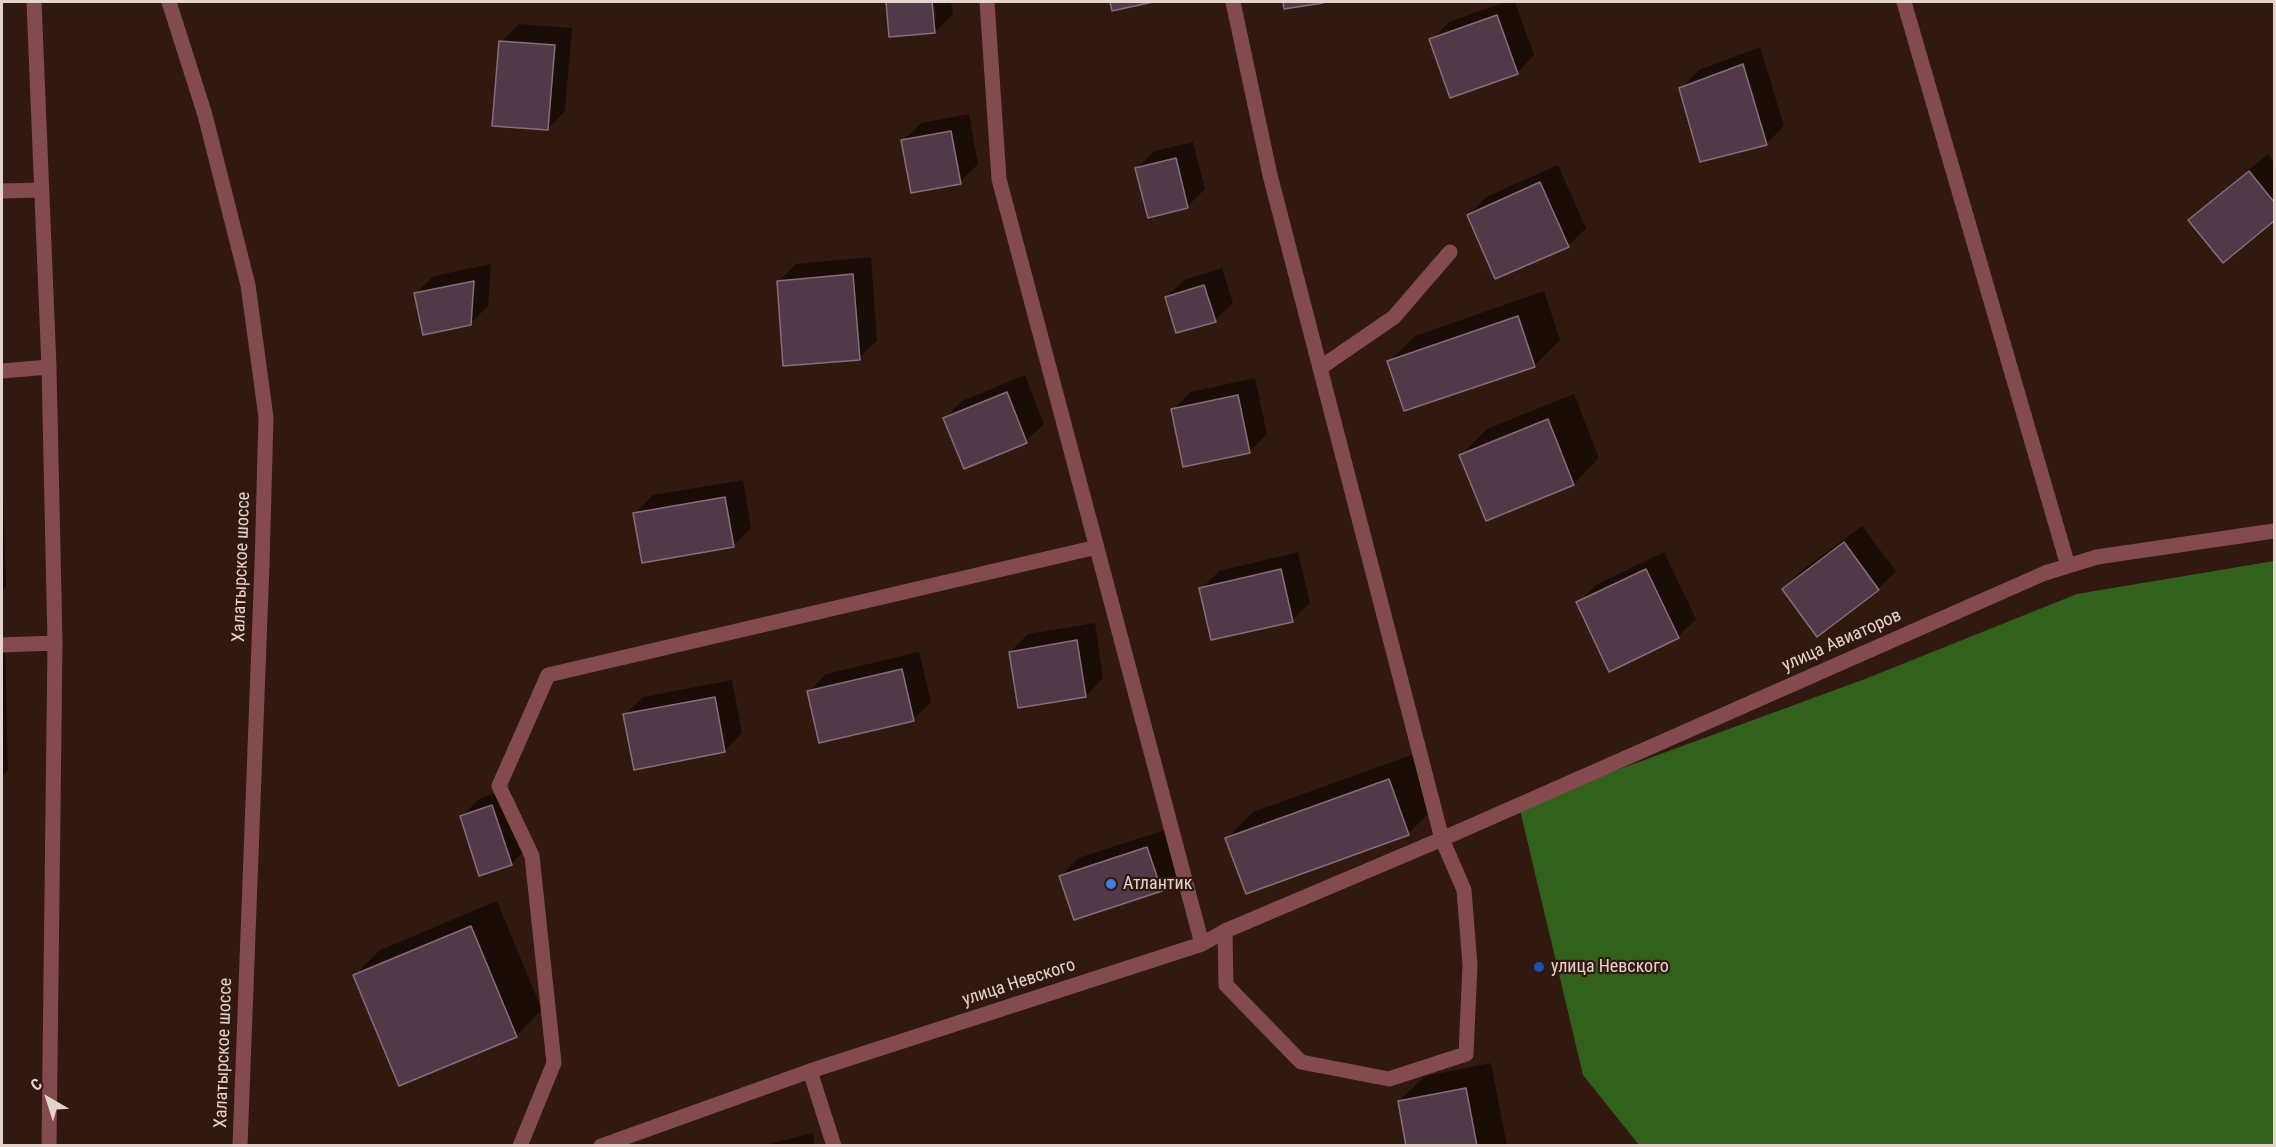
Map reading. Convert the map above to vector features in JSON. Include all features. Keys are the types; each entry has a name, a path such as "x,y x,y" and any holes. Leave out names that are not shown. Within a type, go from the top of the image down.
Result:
{"street":[{"path":"34,2 49,367 55,643 49,1146"},
{"name":"Халатырское шоссе","path":"169,2 205,115 248,285 266,417 240,1146"},
{"path":"987,2 999,179 1202,944"},
{"path":"1225,931 1226,985 1301,1062 1389,1079 1466,1054 1470,965 1464,890 1442,839 1270,175 1233,2"},
{"path":"1904,2 2068,566"},
{"path":"2,191 41,190"},
{"path":"1320,368 1394,317 1450,252"},
{"path":"2,371 49,367"},
{"name":"улица Авиаторов","path":"1442,839 2023,582 2097,557 2274,531"},
{"path":"520,1146 554,1063 532,856 499,786 549,675 1097,547"},
{"path":"2,645 55,643"},
{"name":"улица Невского","path":"601,1146 810,1071 1202,944 1225,931 1442,839"},
{"path":"810,1071 834,1146"}],"green space":[{"path":"2274,561 2274,1145 1639,1145 1583,1075 1519,806 1865,679 2077,594"}],"building":[{"path":"886,2 932,2 935,33 889,37"},
{"path":"1110,2 1153,2 1112,11"},
{"path":"1283,2 1323,2 1323,3 1284,9"},
{"path":"1497,15 1518,74 1450,98 1429,39"},
{"path":"499,41 555,45 548,130 492,126"},
{"path":"1743,64 1767,145 1700,162 1679,88"},
{"path":"951,131 961,184 911,193 901,140"},
{"path":"1176,158 1188,208 1148,218 1135,168"},
{"path":"2249,171 2274,202 2274,221 2223,263 2188,220"},
{"path":"1540,182 1569,247 1495,279 1467,215"},
{"path":"853,274 860,360 783,366 777,281"},
{"path":"474,281 471,325 423,335 414,293"},
{"path":"1204,285 1216,322 1176,333 1165,297"},
{"path":"1518,316 1535,367 1404,411 1387,361"},
{"path":"1007,392 1027,443 964,469 943,418"},
{"path":"1238,395 1250,453 1183,467 1171,409"},
{"path":"1548,419 1574,485 1486,521 1459,455"},
{"path":"725,497 734,547 642,563 633,513"},
{"path":"1844,542 1879,590 1817,637 1782,589"},
{"path":"1281,569 1293,622 1211,640 1199,588"},
{"path":"1646,569 1679,638 1609,672 1576,602"},
{"path":"1077,640 1086,697 1018,708 1009,652"},
{"path":"902,669 914,721 819,743 807,691"},
{"path":"715,697 725,752 634,770 623,714"},
{"path":"1389,779 1409,835 1246,894 1225,838"},
{"path":"492,805 512,865 479,876 460,816"},
{"name":"Атлантик","path":"1147,847 1162,891 1074,920 1059,876"},
{"path":"471,926 517,1037 399,1086 353,975"},
{"path":"1466,1088 1477,1146 1406,1146 1398,1101"}],"place":[{"name":"Атлантик","path":"1111,884"},
{"name":"улица Невского","path":"1539,967"}]}
